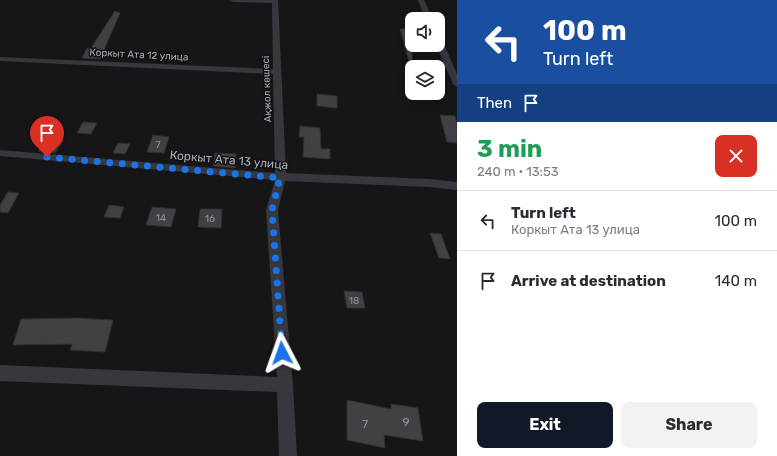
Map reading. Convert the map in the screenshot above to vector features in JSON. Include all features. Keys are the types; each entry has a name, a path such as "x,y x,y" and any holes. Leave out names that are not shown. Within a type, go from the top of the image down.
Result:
{"street":[{"path":"232,0 275,0"},
{"name":"Ақжол көшесі","path":"275,0 280,178 272,210 285,385 288,456"},
{"path":"421,0 426,12"},
{"path":"443,52 457,84"},
{"name":"Коркыт Ата 12 улица","path":"0,58 276,72"},
{"name":"Коркыт Ата 13 улица","path":"0,153 280,178 429,183 457,186"},
{"path":"0,373 285,385"}],"building":[{"path":"115,11 120,13 100,59 82,58 87,48 91,48"},
{"path":"400,29 405,29 405,47"},
{"path":"406,52 412,52 412,60 409,60"},
{"path":"317,94 337,96 337,108 317,106"},
{"path":"440,115 455,116 457,124 457,143 447,142"},
{"path":"83,122 97,123 91,134 77,133"},
{"path":"300,126 320,128 321,149 330,149 330,159 303,157 304,137 299,137"},
{"path":"153,135 169,137 164,153 147,152"},
{"path":"48,138 64,140 55,153 38,151"},
{"path":"118,143 130,144 125,154 113,153"},
{"path":"215,153 236,154 235,168 213,166"},
{"path":"8,192 19,193 8,213 0,212 0,205"},
{"path":"109,205 124,207 120,218 104,217"},
{"path":"152,207 176,209 171,227 146,225"},
{"path":"200,209 222,209 221,228 198,227"},
{"path":"430,233 441,234 450,259 439,258"},
{"path":"344,291 362,292 365,308 347,308"},
{"path":"77,318 113,320 105,352 70,350 72,344 13,345 21,319"},
{"path":"347,400 391,409 391,404 418,408 423,441 384,435 385,448 347,440"}],"route":[{"path":"47,157 280,178 272,210 282,353"}]}
